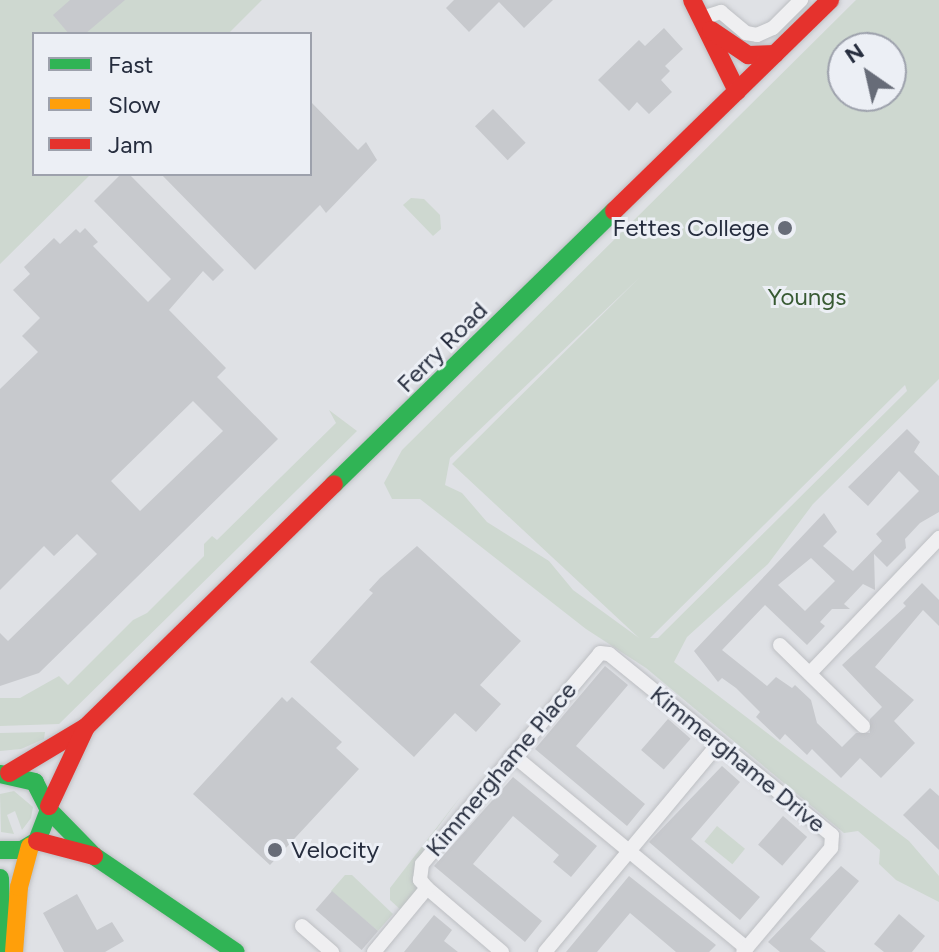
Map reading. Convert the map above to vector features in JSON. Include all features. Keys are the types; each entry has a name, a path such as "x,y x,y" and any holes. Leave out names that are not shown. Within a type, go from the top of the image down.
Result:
{"main road":[{"path":"692,0 737,91"},
{"name":"Ferry Road","path":"3,774 86,727 830,0"},
{"path":"703,21 729,47 748,55 775,54"},
{"name":"Ferry Road","path":"14,952 19,887 34,843 86,727"},
{"path":"3,774 35,782 49,808 94,856 236,952"},
{"path":"0,850 34,843 94,856"},
{"path":"0,878 2,952"}],"street":[{"path":"703,21 721,12 745,32 757,35 773,28 801,0"},
{"path":"810,673 936,547"},
{"path":"780,645 863,726"},
{"name":"Kimmerghame Drive","path":"600,653 609,654 812,816 833,839 831,848 744,951"},
{"name":"Kimmerghame Place","path":"502,952 427,888 420,880 422,864 600,653"},
{"path":"545,952 719,743"},
{"path":"513,755 630,850 744,951"},
{"path":"374,952 427,888"},
{"path":"302,926 332,952"}],"green space":[{"path":"0,0 262,0 230,32 32,32 32,176 89,176 0,264"},
{"name":"Youngs","path":"856,0 939,0 939,379 813,504 768,564 687,637 674,662 909,841 939,876 939,902 896,880 879,864 880,850 858,831 844,833 646,668 586,629 420,499 392,499 384,483 402,450","holes":["640,277 452,464 639,638 573,590 549,561 487,522 462,493 445,485 450,458","905,385 907,391 658,638 650,638"]},
{"path":"411,198 424,199 440,215 441,229 433,236 403,205"},
{"path":"329,410 357,431 59,724 0,726 0,698 20,698 59,676 68,685 133,620 147,613 204,556 204,544 212,536 217,540 336,423"},
{"path":"45,732 44,739 21,749 0,751 0,733"},
{"path":"14,791 33,807 31,818 22,830 15,811 7,815 14,834 1,832 0,794"},
{"path":"461,796 424,846 419,890 402,911 390,900 390,888"},
{"path":"717,826 745,849 732,864 704,842"},
{"path":"345,875 352,875 393,914 378,931 331,891"}],"building":[{"path":"70,0 125,0 87,32 67,32 53,15"},
{"path":"454,0 553,0 524,28 499,2 469,32 446,8"},
{"path":"664,28 683,49 665,66 670,71 661,80 672,92 649,114 637,102 629,111 598,80 639,40 645,46"},
{"path":"312,103 358,150 366,142 377,160 326,213 320,205 255,270 163,176 312,176"},
{"path":"493,109 526,143 508,160 475,126"},
{"path":"119,176 131,176 224,270 213,281 203,271 169,310 226,368 217,377 278,439 39,673 0,686 0,633 8,641 97,554 77,534 54,556 44,546 0,590 0,389 38,352 22,336 40,318 13,290 30,274 24,267 54,238 60,244 76,229 80,233 85,228 98,242 93,246 148,302 171,279 94,201","holes":["193,401 223,431 140,511 111,481"]},
{"path":"907,429 920,442 914,452 939,476 939,512 920,523 905,539 906,548 887,567 874,554 875,590 863,584 844,604 850,609 832,609 820,622 825,626 807,645 765,605 722,650 767,686 776,677 792,688 795,685 811,700 817,723 842,747 856,733 870,733 870,719 882,707 842,665 906,606 903,603 922,583 939,600 939,626 923,610 875,667 914,700 894,721 915,743 881,778 860,758 841,778 812,749 807,755 785,734 780,740 756,717 760,712 722,678 718,682 694,651 824,513 837,532 823,546 853,571 882,541 876,534 919,491 899,471 868,506 848,487","holes":["811,558 835,581 805,611 778,585"]},
{"path":"417,546 521,641 480,685 501,704 476,732 455,713 414,757 310,662 373,593 369,590 380,578"},
{"path":"605,666 628,685 576,746 645,804 627,826 535,749"},
{"path":"282,697 287,702 292,697 342,742 336,748 359,769 270,865 193,794"},
{"path":"668,719 691,739 664,770 641,750"},
{"path":"722,766 740,782 691,839 760,897 740,920 649,842"},
{"path":"513,777 597,846 571,877 553,862 559,855 513,816 473,864 542,921 525,942 434,866"},
{"path":"930,788 939,796 939,850 903,815"},
{"path":"783,816 807,837 782,866 758,845"},
{"path":"841,866 859,881 810,939 826,952 780,952 768,942"},
{"path":"629,876 716,945 709,952 676,952 630,913 597,952 566,952"},
{"path":"332,891 378,931 362,950 316,910"},
{"path":"77,894 97,930 112,922 124,941 105,952 64,952 43,913"},
{"path":"899,914 925,936 912,952 884,952 874,944"},
{"path":"434,915 452,930 444,941 458,952 404,952"}],"traffic: fast":[{"path":"334,484 614,211"},
{"path":"0,850 22,850 37,841 49,810 35,782 1,774"},
{"path":"49,810 94,856 236,952"},
{"path":"0,878 2,952"}],"traffic: slow":[{"path":"14,952 19,887 30,846"}],"traffic: jam":[{"path":"692,0 737,91"},
{"path":"614,211 830,0"},
{"path":"711,30 748,55 775,54"},
{"path":"9,773 86,727 334,484"},
{"path":"49,806 86,727"},
{"path":"37,841 94,856"}],"place":[{"name":"Fettes College","path":"785,228"},
{"name":"Velocity","path":"275,850"}]}
